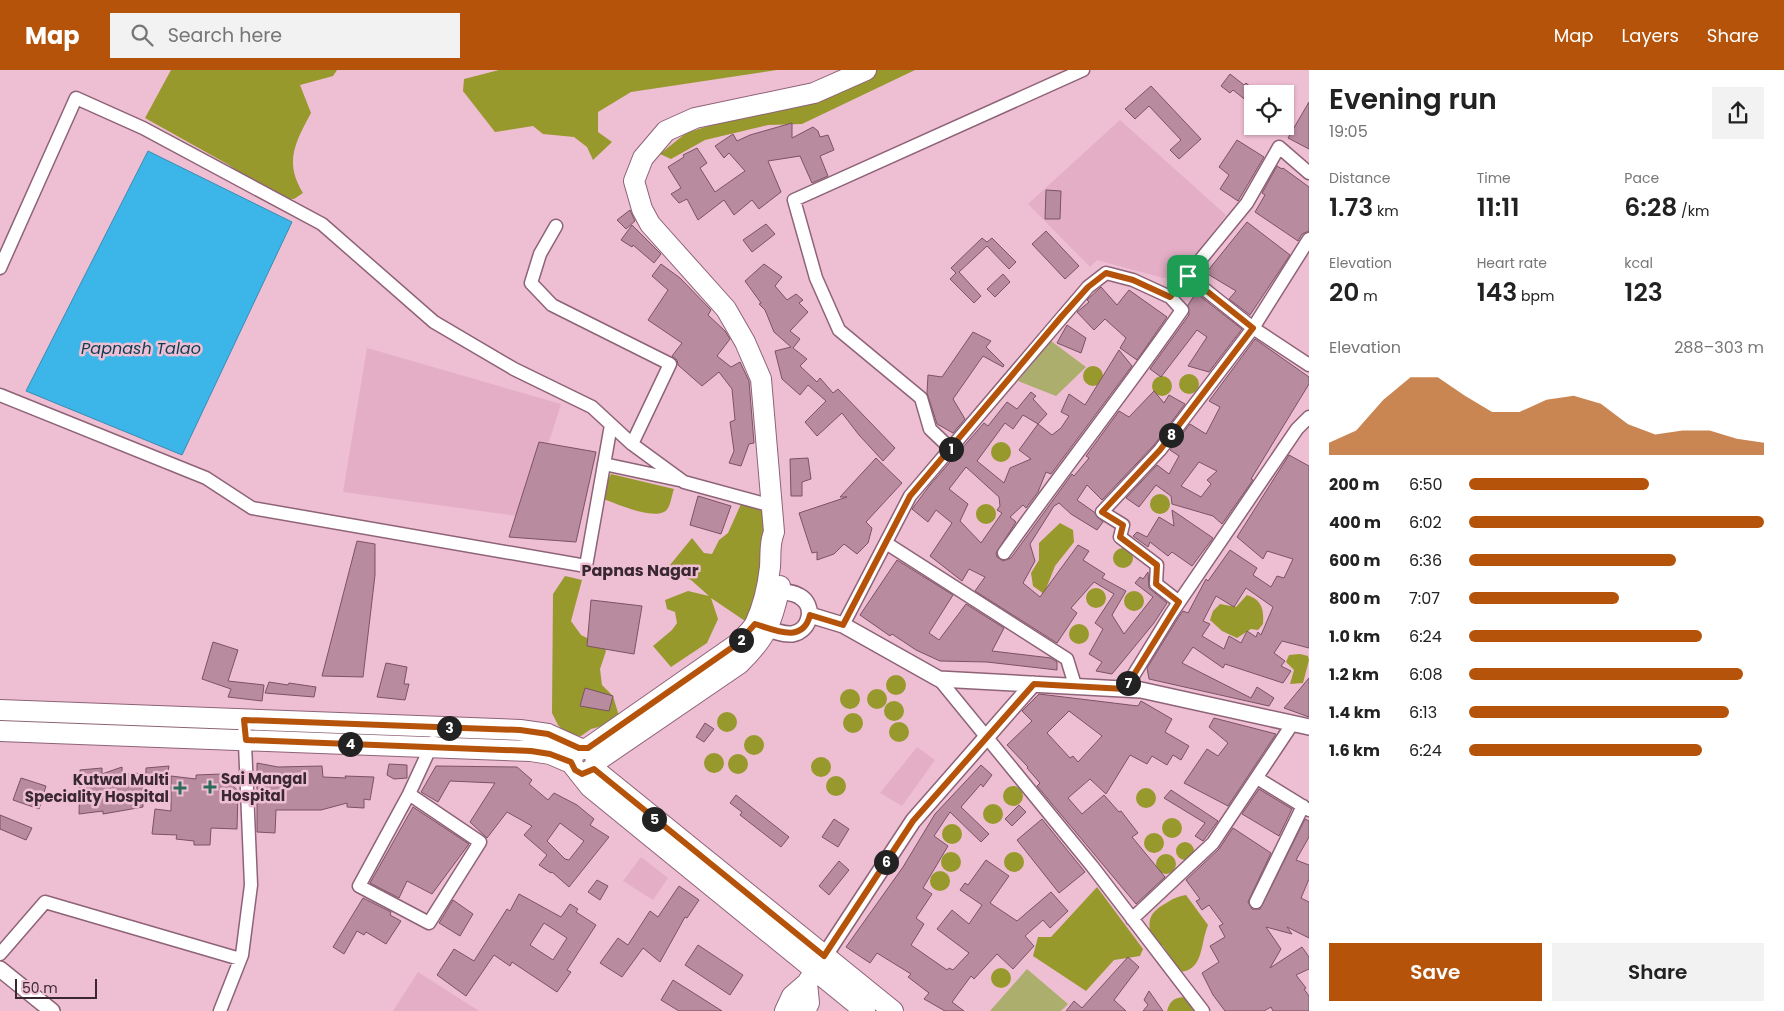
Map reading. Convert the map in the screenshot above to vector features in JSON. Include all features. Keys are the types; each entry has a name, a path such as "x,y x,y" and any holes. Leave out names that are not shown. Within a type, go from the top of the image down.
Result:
{"main road":[{"path":"0,731 531,751 584,760 762,626 772,592 784,567 781,541 774,532 761,379 745,342 726,308 650,224 642,209 634,181 642,158 666,131 695,118 814,93 866,70"},
{"path":"0,710 520,730 548,734 584,760 590,787 700,866 816,970 865,1011"},
{"path":"785,1011 792,996 816,970"},
{"path":"805,1011 809,1002 816,970"},
{"path":"816,970 893,1011"}],"street":[{"path":"951,449 930,429 921,398 839,330 816,278 794,200 1082,70"},
{"path":"0,268 76,98 143,128 322,224 434,322 514,369 592,407 632,444 684,482"},
{"path":"1170,297 1247,203 1279,147 1309,173"},
{"path":"556,226 540,254 531,283 552,305 670,364 632,444"},
{"path":"1179,602 1156,584 1157,565 1120,537 1123,525 1102,512 1160,450 1253,328 1309,239"},
{"path":"843,625 910,496 1088,287 1106,273 1133,280 1170,297 1182,310 1129,386 1090,434 1004,553"},
{"path":"1188,276 1253,328 1309,366"},
{"path":"0,395 206,478 252,508 586,566 611,425"},
{"path":"1125,689 1179,602 1298,429 1309,417"},
{"path":"604,464 684,482 772,506"},
{"path":"886,543 1067,659 1074,682"},
{"path":"762,626 780,633 793,634 805,627 810,615 807,602 796,594 772,592"},
{"path":"810,615 843,625 939,679 1092,866 1203,1011"},
{"path":"939,679 1141,690 1309,727"},
{"path":"816,970 913,821 1034,684"},
{"path":"220,1011 240,959 251,885 244,720"},
{"path":"1132,919 1213,843 1293,723"},
{"path":"408,794 480,842 429,923 359,886 431,747 436,728"},
{"path":"1256,902 1306,808 1257,778"},
{"path":"0,954 45,902 240,959"},
{"path":"0,969 51,1011"}],"shaded area":[{"path":"171,70 337,70 333,76 300,85 311,113 296,143 293,162 297,182 303,193 294,199 273,198 229,165 145,118"},
{"path":"499,70 777,70 631,92 598,112 598,132 612,142 593,160 587,147 574,137 543,134 533,126 495,132 463,91 464,79"},
{"path":"869,70 915,70 802,124 768,125 705,140 671,159 660,154 686,133 744,115"},
{"path":"1120,120 1226,215 1186,269 1176,277 1163,278 1097,260 1090,267 1028,204"},
{"path":"367,348 561,404 525,517 343,492"},
{"path":"1093,366 1100,369 1103,376 1100,383 1093,386 1086,383 1083,376 1086,369"},
{"path":"1189,374 1196,377 1199,384 1196,391 1189,394 1182,391 1179,384 1182,377"},
{"path":"1162,376 1169,379 1172,386 1169,393 1162,396 1155,393 1152,386 1155,379"},
{"path":"1001,442 1008,445 1011,452 1008,459 1001,462 994,459 991,452 994,445"},
{"path":"611,474 674,489 668,508 663,512 655,514 646,513 598,497"},
{"path":"1160,494 1167,497 1170,504 1167,511 1160,514 1153,511 1150,504 1153,497"},
{"path":"741,504 758,506 771,526 748,623 711,598 718,619 707,643 671,667 653,646 672,630 677,623 675,612 667,609 665,600 688,591 709,596 691,580 666,570 692,538 704,553 712,554 719,540 728,533"},
{"path":"986,504 993,507 996,514 993,521 986,524 979,521 976,514 979,507"},
{"path":"1060,523 1073,530 1074,542 1055,566 1044,594 1033,586 1031,573 1039,560 1039,543"},
{"path":"1123,548 1130,551 1133,558 1130,565 1123,568 1116,565 1113,558 1116,551"},
{"path":"565,576 582,580 571,621 581,635 603,646 606,651 600,669 602,685 613,696 619,716 606,725 591,729 581,736 568,735 558,725 552,713 553,594"},
{"path":"1096,588 1103,591 1106,598 1103,605 1096,608 1089,605 1086,598 1089,591"},
{"path":"1134,591 1141,594 1144,601 1141,608 1134,611 1127,608 1124,601 1127,594"},
{"path":"1247,595 1259,602 1261,606 1263,624 1258,630 1251,629 1237,638 1222,631 1210,620 1213,611 1220,604 1236,607"},
{"path":"1079,624 1086,627 1089,634 1086,641 1079,644 1072,641 1069,634 1072,627"},
{"path":"1300,654 1308,656 1309,660 1303,683 1290,684 1294,670 1286,662 1289,655"},
{"path":"896,675 903,678 906,685 903,692 896,695 889,692 886,685 889,678"},
{"path":"850,689 857,692 860,699 857,706 850,709 843,706 840,699 843,692"},
{"path":"877,689 884,692 887,699 884,706 877,709 870,706 867,699 870,692"},
{"path":"894,701 901,704 904,711 901,718 894,721 887,718 884,711 887,704"},
{"path":"727,712 734,715 737,722 734,729 727,732 720,729 717,722 720,715"},
{"path":"853,713 860,716 863,723 860,730 853,733 846,730 843,723 846,716"},
{"path":"899,722 906,725 909,732 906,739 899,742 892,739 889,732 892,725"},
{"path":"754,735 761,738 764,745 761,752 754,755 747,752 744,745 747,738"},
{"path":"917,747 935,760 902,806 880,793"},
{"path":"714,753 721,756 724,763 721,770 714,773 707,770 704,763 707,756"},
{"path":"738,754 745,757 748,764 745,771 738,774 731,771 728,764 731,757"},
{"path":"821,757 828,760 831,767 828,774 821,777 814,774 811,767 814,760"},
{"path":"836,776 843,779 846,786 843,793 836,796 829,793 826,786 829,779"},
{"path":"1013,786 1020,789 1023,796 1020,803 1013,806 1006,803 1003,796 1006,789"},
{"path":"1146,788 1153,791 1156,798 1153,805 1146,808 1139,805 1136,798 1139,791"},
{"path":"993,804 1000,807 1003,814 1000,821 993,824 986,821 983,814 986,807"},
{"path":"1172,818 1179,821 1182,828 1179,835 1172,838 1165,835 1162,828 1165,821"},
{"path":"952,824 959,827 962,834 959,841 952,844 945,841 942,834 945,827"},
{"path":"1154,833 1161,836 1164,843 1161,850 1154,853 1147,850 1144,843 1147,836"},
{"path":"1181,842 1189,842 1194,847 1192,858 1181,860 1176,855 1176,847"},
{"path":"951,852 958,855 961,862 958,869 951,872 944,869 941,862 944,855"},
{"path":"1014,852 1021,855 1024,862 1021,869 1014,872 1007,869 1004,862 1007,855"},
{"path":"1166,854 1173,857 1176,864 1173,871 1166,874 1159,871 1156,864 1159,857"},
{"path":"641,857 668,878 653,900 623,881"},
{"path":"940,871 947,874 950,881 947,888 940,891 933,888 930,881 933,874"},
{"path":"1097,887 1143,949 1140,956 1114,960 1086,991 1033,956 1038,937 1051,937"},
{"path":"1186,895 1208,925 1197,961 1188,970 1180,972 1163,946 1151,938 1149,925 1151,916 1157,909 1174,898"},
{"path":"1001,968 1008,971 1011,978 1008,985 1001,988 994,985 991,978 994,971"},
{"path":"418,972 479,1011 393,1011"},
{"path":"1184,997 1196,1011 1167,1011 1172,1001"}],"green space":[{"path":"1051,341 1086,367 1056,396 1018,381"},
{"path":"1027,969 1068,1004 1061,1011 990,1011"}],"water":[{"name":"Papnash Talao","path":"148,151 292,222 182,455 26,391"}],"building":[{"path":"1230,74 1244,85 1244,99 1233,90 1230,93 1221,86"},
{"path":"1151,86 1201,139 1179,159 1170,150 1181,140 1149,106 1135,119 1125,109"},
{"path":"1309,102 1309,149 1288,138 1290,135 1294,135 1294,128"},
{"path":"792,123 792,138 813,127 818,131 820,137 828,135 834,150 820,156 828,176 812,183 800,156 768,161 781,192 759,209 752,200 734,215 724,200 698,220 687,199 679,203 671,194 681,188 668,167 684,157 683,155 697,148 707,163 700,168 715,192 745,171 729,153 724,158 715,146 733,134 737,141 750,135"},
{"path":"1237,140 1264,157 1238,201 1220,189 1229,175 1219,167"},
{"path":"1277,166 1283,168 1309,187 1309,231 1302,234 1298,241 1255,212 1265,195 1262,193"},
{"path":"1046,190 1061,191 1060,219 1045,219"},
{"path":"630,210 635,221 626,229 617,220"},
{"path":"1247,222 1290,255 1250,315 1229,299 1236,291 1206,273"},
{"path":"766,224 775,234 752,252 743,240"},
{"path":"632,225 661,254 654,263 633,245 632,247 621,240"},
{"path":"1046,231 1079,266 1065,279 1032,244"},
{"path":"982,238 987,242 992,238 1016,262 1009,269 987,246 959,272 981,296 974,303 950,279 956,273 951,268"},
{"path":"661,264 680,278 711,310 708,315 725,331 730,339 717,356 731,367 740,362 749,381 754,443 749,444 741,466 729,463 734,451 730,422 735,420 732,389 719,372 702,386 678,365 677,360 672,356 682,343 648,320 668,290 652,276"},
{"path":"764,264 782,277 775,286 787,300 796,294 803,300 799,303 808,312 790,331 800,339 793,348 807,359 800,366 817,382 820,378 833,393 838,389 895,448 883,461 842,413 817,436 805,422 826,401 808,385 800,395 782,379 775,351 791,347 774,332 765,310 759,304 761,303 745,281"},
{"path":"1003,274 1010,282 995,297 987,289"},
{"path":"1101,287 1117,305 1129,290 1167,317 1137,360 1120,348 1126,338 1105,319 1094,330 1077,312 1089,302 1087,300"},
{"path":"1196,293 1242,329 1209,372 1188,366 1207,337 1197,330 1161,377 1150,369 1189,315 1188,305"},
{"path":"1067,325 1086,338 1081,353 1057,343"},
{"path":"973,332 991,341 986,347 1004,365 1003,367 983,356 953,399 965,419 953,433 937,424 927,393 928,375 942,377"},
{"path":"1255,339 1309,377 1309,384 1251,479 1253,480 1222,524 1213,516 1172,504 1171,496 1156,485 1139,507 1126,498 1157,465 1169,474 1179,456 1170,450 1190,424 1206,434 1220,407 1209,401","holes":["1199,462 1217,471 1207,480 1211,484 1201,497 1181,486"]},
{"path":"1119,350 1132,366 1051,474 1046,472 1038,492 1026,508 1023,505 1010,517 1016,522 996,553 997,557 1003,561 1011,558 1072,474 1074,476 1089,458 1086,456 1119,411 1129,417 1154,391 1164,403 1169,395 1185,404 1154,445 1102,500 1087,485 1077,500 1094,512 1103,522 1097,530 1071,514 1059,503 1054,506 1030,544 1035,561 1023,583 1040,597 1078,545 1089,551 1083,560 1105,574 1102,578 1126,591 1112,615 1124,634 1153,597 1135,583 1140,577 1143,579 1148,572 1149,588 1167,603 1154,623 1112,674 1096,671 1102,662 1089,654 1103,629 1095,623 1114,594 1094,582 1071,608 1077,613 1057,643 975,591 985,577 969,569 962,581 930,556 952,523 936,510 928,522 912,509 930,485 984,423 988,426 1007,402 1017,409 1031,392 1036,396 1033,399 1047,414 1038,424 1052,435 1061,428 1069,416 1061,412 1069,394 1085,405","holes":["1023,415 1038,424 1019,450 1031,459 1010,468 1004,483 977,461 1005,423 1013,429","966,467 999,497 1000,506 997,510 1002,513 981,543 960,521 968,504 949,489"]},
{"path":"539,442 596,452 576,542 509,537"},
{"path":"1289,455 1309,466 1309,648 1282,641 1274,653 1285,661 1281,666 1291,671 1283,683 1225,664 1223,668 1193,647 1182,663 1251,698 1257,687 1274,698 1269,706 1149,679 1147,668 1178,618 1183,611 1188,613 1206,579 1208,581 1230,550 1257,568 1253,575 1271,587 1277,576 1284,578 1293,559 1267,551 1263,559 1237,537","holes":["1246,588 1273,607 1261,635 1258,632 1256,637 1247,631 1241,643 1229,636 1224,649 1202,636 1210,624 1203,621 1216,596 1234,607"]},
{"path":"808,458 811,479 802,482 802,496 791,496 790,459"},
{"path":"876,458 902,483 866,522 872,528 868,543 857,554 844,544 834,554 817,560 817,552 812,553 799,513 847,497 840,497"},
{"path":"698,496 731,506 721,534 690,525"},
{"path":"1172,510 1213,538 1192,566 1172,552 1168,556 1150,542 1148,547 1133,536 1137,532 1147,537 1159,517 1174,526"},
{"path":"357,541 375,544 375,575 363,677 322,676"},
{"path":"897,560 953,595 929,633 939,640 966,604 1004,628 992,651 1051,658 1057,662 1057,670 987,662 940,661 916,650 892,634 890,636 860,615"},
{"path":"591,600 642,606 634,654 587,646"},
{"path":"213,642 238,650 228,681 264,685 262,701 228,697 231,689 202,679"},
{"path":"386,663 407,667 404,684 409,684 405,700 377,697"},
{"path":"1309,678 1309,717 1284,708"},
{"path":"269,682 316,687 314,697 265,693"},
{"path":"585,688 613,696 609,711 580,706"},
{"path":"1039,694 1138,706 1141,701 1172,719 1165,732 1189,746 1181,760 1173,755 1167,765 1152,756 1147,764 1130,755 1106,794 1090,779 1068,798 1082,814 1104,795 1119,812 1121,811 1138,833 1132,837 1165,877 1136,904 1037,786 1040,783 1007,745 1032,721 1022,711","holes":["1069,711 1102,736 1078,762 1073,756 1070,758 1047,733"]},
{"path":"1214,718 1276,734 1228,806 1184,783 1207,749 1218,756 1228,743 1209,727"},
{"path":"705,723 714,729 704,742 696,737"},
{"path":"257,763 278,767 322,766 323,777 374,777 370,800 364,799 364,808 347,807 347,803 321,810 276,810 275,833 257,832"},
{"path":"389,764 407,765 407,778 394,779 387,775"},
{"path":"981,765 992,775 983,787 981,784 961,807 989,834 981,842 950,812 934,836 948,846 923,888 932,894 916,918 924,924 911,945 947,970 949,968 953,970 969,953 937,929 952,910 969,924 982,905 960,890 965,883 968,885 986,860 1009,876 990,903 1017,921 1051,892 1068,911 1050,928 1043,920 1025,936 1034,946 1013,969 997,954 974,979 971,976 952,1002 964,1011 945,1011 924,999 929,993 908,977 911,974 877,953 870,963 846,947 903,867 935,814"},
{"path":"169,766 167,779 142,783 143,807 103,814 103,811 79,814 80,770 102,768 102,774 122,767 122,774 146,773 146,768"},
{"path":"436,766 517,767 532,780 529,784 548,800 554,793 577,805 594,819 590,825 609,837 569,887 552,872 539,865 547,855 524,835 532,826 507,812 487,838 470,822 495,783 450,781 438,802 421,792","holes":["560,823 584,841 569,860 565,859 547,841"]},
{"path":"222,774 238,791 237,829 211,828 210,845 194,845 194,841 176,839 177,835 152,834 155,809 171,811 171,776 196,779 196,775"},
{"path":"21,778 46,786 39,809 13,800"},
{"path":"1259,789 1292,809 1279,836 1242,814"},
{"path":"1171,790 1218,821 1203,841 1195,836 1205,823 1164,798"},
{"path":"736,795 789,837 781,847 740,815 742,812 730,803"},
{"path":"1019,805 1026,812 1012,826 1005,819"},
{"path":"413,807 469,844 432,894 407,881 399,898 370,883"},
{"path":"0,815 32,828 26,840 0,829"},
{"path":"834,819 849,829 838,847 822,837"},
{"path":"1042,819 1085,872 1059,893 1017,840"},
{"path":"1305,819 1309,821 1309,837 1296,860 1309,865 1309,879 1301,898 1309,902 1309,938 1287,927 1292,934 1266,927 1281,949 1270,968 1302,947 1309,957 1309,969 1296,975 1306,988 1304,989 1309,996 1309,1011 1273,1011 1271,1007 1264,1011 1225,1011 1213,995 1202,973 1219,962 1210,946 1225,937 1219,926 1223,924 1209,905 1202,910 1196,901 1200,899 1186,880 1219,849 1233,828 1271,853 1248,902 1252,909 1260,909"},
{"path":"839,861 849,870 829,895 819,886"},
{"path":"597,880 608,886 600,900 588,892"},
{"path":"679,886 699,900 687,918 685,917 660,962 643,948 622,977 600,963 618,938 628,945 650,911 658,917"},
{"path":"519,894 561,917 570,904 578,909 576,912 596,925 567,970 571,972 557,992 512,962 510,966 494,955 466,996 437,975 454,949 474,961 507,909 510,911","holes":["544,923 567,938 553,960 530,945"]},
{"path":"363,898 391,912 390,915 401,921 386,944 366,932 364,935 357,931 344,954 333,947"},
{"path":"453,900 473,914 460,936 439,923"},
{"path":"698,945 743,975 730,995 685,965"},
{"path":"1128,957 1139,967 1114,1000 1126,1011 1066,1011 1074,1001 1082,1008"},
{"path":"673,980 722,1011 679,1011 661,1000"},
{"path":"1149,991 1163,1011 1143,1011 1148,1005 1144,1000"}],"place":[{"name":"Sai Mangal Hospital","path":"210,787"},
{"name":"Kutwal Multi Speciality Hospital","path":"180,788"}],"district":[{"name":"Papnas Nagar","path":"640,570"}],"route":[{"path":"1106,273 1133,280 1170,297 1188,276 1253,328 1160,450 1102,512 1123,525 1120,537 1157,565 1156,584 1179,602 1125,689 1034,684 913,821 824,956 594,769 582,774 575,770 571,762 550,754 531,751 246,740 244,720 520,730 548,734 579,748 588,748 737,644 755,624 787,634 793,634 805,627 810,615 843,625 910,496 1088,287 1106,273"}]}
